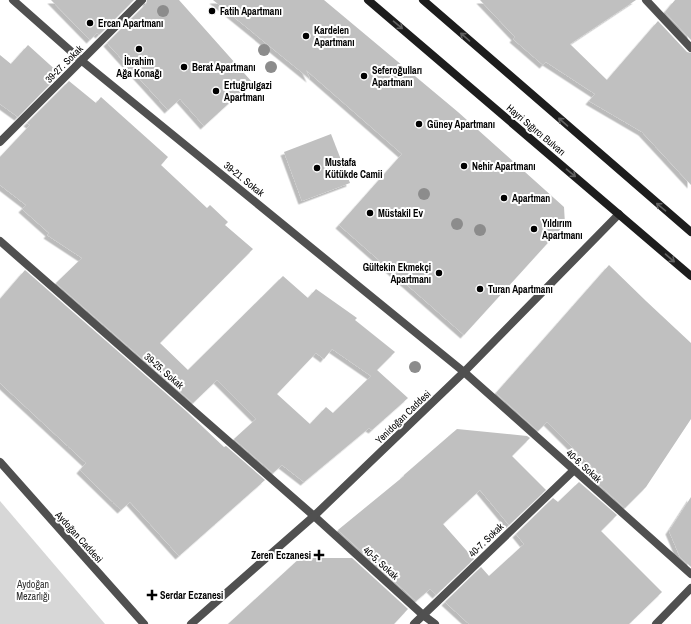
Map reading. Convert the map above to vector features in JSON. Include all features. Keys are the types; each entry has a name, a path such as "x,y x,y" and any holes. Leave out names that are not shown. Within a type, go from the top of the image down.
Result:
{"main road":[{"name":"Hayri Sığırcı Bulvarı","path":"368,0 691,276"},
{"path":"423,0 691,232"}],"street":[{"name":"39-21. Sokak","path":"13,0 82,61 464,372"},
{"name":"39-27. Sokak","path":"0,142 142,0"},
{"path":"646,0 691,48"},
{"name":"Yenidoğan Caddesi","path":"191,624 314,516 464,372 619,214"},
{"name":"39-25. Sokak","path":"0,241 314,516"},
{"name":"40-6. Sokak","path":"464,372 691,574"},
{"name":"Aydoğan Caddesi","path":"0,462 144,624"},
{"name":"40-7. Sokak","path":"414,624 422,614 574,470"},
{"name":"40-5. Sokak","path":"314,516 435,624"},
{"path":"656,624 691,588"}],"green space":[{"name":"Aydoğan Mezarlığı","path":"0,501 105,624 0,624"}],"building":[{"name":"Ercan Apartmanı","path":"51,0 134,0 99,35 97,33 90,40"},
{"path":"147,0 179,0 252,82 204,126 180,99 168,110 107,43 146,4"},
{"path":"213,0 324,0 458,112 564,207 565,224 464,335 339,225 402,154 306,70 310,79"},
{"path":"480,0 636,0 570,44 607,80 658,21 687,52 691,53 691,185 642,132 589,101 595,94 546,62 543,65 513,39 515,37"},
{"path":"675,0 691,0 691,40 665,12"},
{"path":"28,45 60,74 18,117 0,104 0,55 11,64"},
{"path":"69,81 96,103 101,97 168,157 161,165 207,208 210,205 228,222 225,225 253,249 160,343 188,370 283,276 308,298 316,289 357,318 355,320 395,352 377,370 408,398 372,430 369,428 304,482 282,465 273,473 234,439 256,419 217,380 193,403 56,283 82,258 47,235 49,233 22,209 26,205 0,185 0,157 30,125 27,123","holes":["332,349 371,376 333,413 326,407 310,424 277,394 316,353 324,359"]},
{"name":"Mustafa Kütükde Camii","path":"331,134 350,183 302,201 284,152"},
{"path":"609,265 691,343 691,419 646,487 625,508 587,474 593,468 547,422 538,431 496,393"},
{"path":"25,270 186,411 224,447 226,446 265,480 179,556 130,502 121,510 80,470 86,463 0,383 0,299"},
{"path":"457,429 527,436 530,438 512,456 546,490 509,525 480,490 443,524 474,559 436,595 430,589 416,601 338,530 404,476"},
{"path":"579,482 617,515 601,531 662,592 629,624 469,624 445,602 481,567 489,576 524,544 516,534 553,498 558,502"},
{"path":"691,497 691,567 680,557 669,531"},
{"path":"300,558 352,558 408,609 394,624 228,624"}],"place":[{"name":"Fatih Apartmanı","path":"212,11"},
{"name":"Ercan Apartmanı","path":"90,23"},
{"name":"Kardelen Apartmanı","path":"306,36"},
{"name":"İbrahim Ağa Konağı","path":"139,49"},
{"name":"Berat Apartmanı","path":"184,67"},
{"name":"Seferoğulları Apartmanı","path":"364,76"},
{"name":"Ertuğrulgazi Apartmanı","path":"216,91"},
{"name":"Güney Apartmanı","path":"419,124"},
{"name":"Nehir Apartmanı","path":"464,166"},
{"name":"Mustafa Kütükde Camii","path":"317,168"},
{"name":"Apartman","path":"504,198"},
{"name":"Müstakil Ev","path":"370,213"},
{"name":"Yıldırım Apartmanı","path":"534,229"},
{"name":"Gültekin Ekmekçi Apartmanı","path":"439,273"},
{"name":"Turan Apartmanı","path":"480,289"},
{"name":"Zeren Eczanesi","path":"319,555"},
{"name":"Serdar Eczanesi","path":"152,595"}]}
